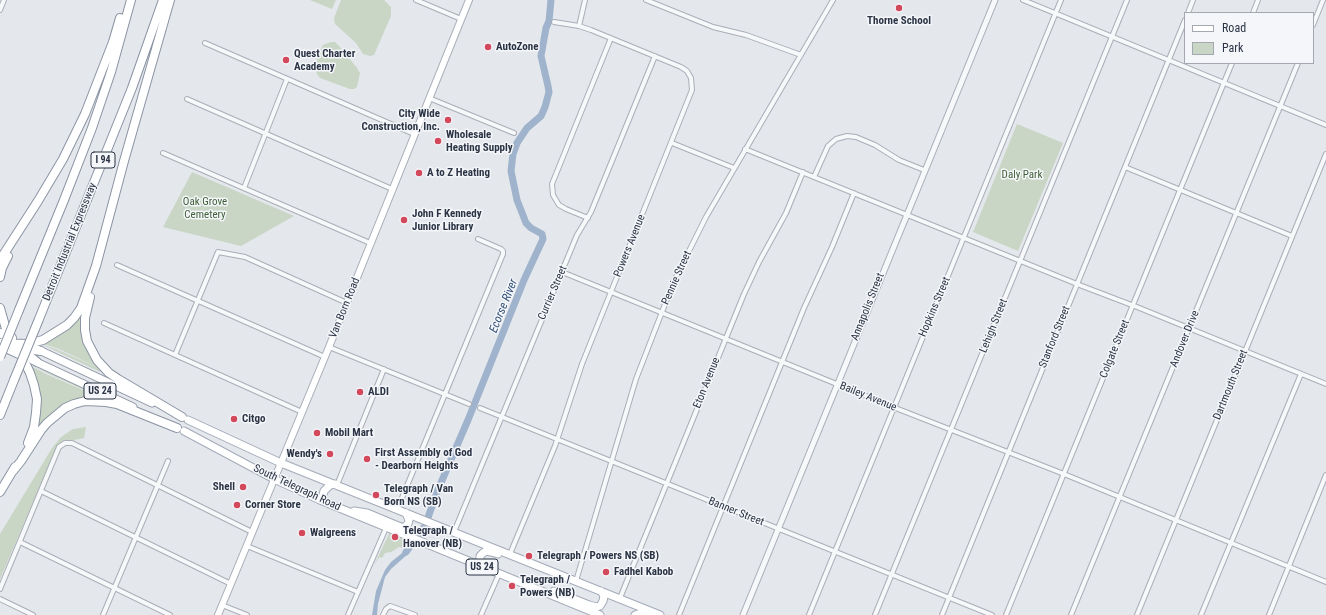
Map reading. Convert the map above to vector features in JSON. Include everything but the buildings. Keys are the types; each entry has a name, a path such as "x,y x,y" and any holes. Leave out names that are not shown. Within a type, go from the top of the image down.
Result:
{"highway":[{"path":"0,260 16,237 63,159 85,114 113,42 126,0"},
{"name":"Detroit Industrial Expressway","path":"0,358 62,207 92,128 111,72 131,0"},
{"name":"Detroit Industrial Expressway","path":"0,415 132,88 163,0"},
{"path":"12,346 37,342 51,336 74,318 83,302 96,266 122,168 170,0"},
{"path":"0,277 2,268 16,237"},
{"path":"96,266 85,318 85,330 91,350 109,373 185,419"},
{"path":"0,308 12,346 36,362"},
{"path":"0,332 5,336 30,373 37,399 34,427 31,435 13,471 0,492"},
{"path":"12,346 41,351"},
{"path":"13,471 47,423 65,408 79,403 94,400 117,404 180,430"}],"main road":[{"name":"Van Born Road","path":"218,615 325,357 469,0"},
{"name":"South Telegraph Road","path":"41,351 281,463 660,615"},
{"name":"South Telegraph Road","path":"36,362 80,381 180,430 274,479 325,502 600,615"},
{"path":"325,502 322,498 324,491 330,485 336,484"},
{"path":"341,509 367,514 401,527 408,524 409,520 406,513"},
{"path":"483,567 480,556 486,551 539,571 568,578"},
{"path":"522,583 540,586 597,607 600,606 603,601 604,596 601,591"},
{"path":"636,615 641,613 648,615"}],"street":[{"path":"0,10 4,0"},
{"path":"416,0 461,19"},
{"path":"579,26 585,0"},
{"path":"646,0 713,27 746,35 800,55"},
{"name":"Pennie Street","path":"576,581 636,379 661,313 684,259 734,168 833,0"},
{"name":"Annapolis Street","path":"743,615 924,170 995,0"},
{"path":"1023,0 1326,125"},
{"name":"Hopkins Street","path":"809,615 1061,0"},
{"name":"Lehigh Street","path":"875,615 1127,0"},
{"path":"1188,12 1193,0"},
{"path":"1252,12 1258,0"},
{"path":"1314,23 1323,0"},
{"name":"Powers Avenue","path":"510,554 558,439 582,364 691,96 692,90 692,82 689,74 681,67 579,26 554,22"},
{"name":"Stanford Street","path":"942,615 1184,22"},
{"path":"588,218 559,205 553,195 552,184 611,38"},
{"path":"205,43 414,134"},
{"name":"Currier Street","path":"454,532 577,235 588,218 599,193 655,56"},
{"name":"Colgate Street","path":"1006,615 1232,64"},
{"name":"Andover Drive","path":"1072,615 1298,64"},
{"path":"244,188 287,79"},
{"path":"187,98 392,189"},
{"path":"429,98 514,133"},
{"path":"814,177 828,146 836,139 847,136 856,137 875,145 899,160 924,170"},
{"path":"672,143 734,168"},
{"path":"746,149 1326,384"},
{"path":"163,153 370,243"},
{"name":"Dartmouth Street","path":"1137,615 1326,154"},
{"path":"1125,167 1292,236"},
{"name":"Eton Avenue","path":"620,598 749,282 786,213 803,172"},
{"path":"679,615 804,308 832,247 854,193"},
{"path":"397,510 503,254 503,251 500,248 478,239"},
{"path":"175,355 216,253 219,252 245,257 347,303"},
{"path":"117,265 325,357"},
{"name":"Bailey Avenue","path":"562,272 893,407 1064,474 1119,498 1326,582"},
{"path":"104,323 302,412"},
{"path":"329,347 469,404"},
{"path":"336,484 384,369"},
{"path":"1201,615 1301,374"},
{"name":"Banner Street","path":"480,408 992,615"},
{"path":"0,589 60,447 65,443 72,443 252,532"},
{"path":"103,615 168,461"},
{"path":"1269,615 1326,475"},
{"path":"41,491 231,584"},
{"path":"348,615 386,528"},
{"path":"20,542 170,615"},
{"path":"247,546 358,592"},
{"path":"481,615 499,574"},
{"path":"0,599 33,615"},
{"path":"222,605 247,615"},
{"path":"383,615 386,608 389,606 393,606 415,615"}],"green space":[{"path":"310,0 336,0 332,9"},
{"path":"341,0 384,0 391,7 391,16 374,55 370,56 363,54 356,43 335,24 334,18"},
{"path":"335,42 340,47 360,73 357,87 354,89 350,89 320,78 317,74 315,66 323,45"},
{"name":"Daly Park","path":"1017,124 1063,143 1018,251 973,232"},
{"name":"Oak Grove Cemetery","path":"192,172 294,216 241,246 163,227"},
{"path":"81,313 83,314 83,324 100,367 99,368 59,349 41,343 61,333"},
{"path":"41,344 101,369 100,372"},
{"path":"29,364 103,396 103,398 100,399 100,397"},
{"path":"29,365 99,397 99,399 85,399 40,427 37,427"},
{"path":"86,427 84,438 60,443 0,579 0,534 52,448 61,437 73,429"},
{"path":"389,534 410,542 406,549 399,547 391,552 385,553 374,565"}],"water":[{"path":"410,544 414,546 409,553 391,569 385,577 378,604 377,615 372,615 376,591 385,570 391,562"}],"waterway":[{"name":"Ecorse River","path":"406,552 425,526 437,492 468,420 524,280 543,239 542,234 531,228 526,223 517,200 511,171 513,154 517,143 527,128 541,116 549,92 541,56 546,28 549,21 551,0"}],"place":[{"name":"Thorne School","path":"899,8"},
{"name":"AutoZone","path":"488,47"},
{"name":"Quest Charter Academy","path":"286,60"},
{"name":"City Wide Construction, Inc.","path":"448,120"},
{"name":"Wholesale Heating Supply","path":"438,141"},
{"name":"A to Z Heating","path":"419,173"},
{"name":"John F Kennedy Junior Library","path":"404,220"},
{"name":"ALDI","path":"360,392"},
{"name":"Citgo","path":"234,419"},
{"name":"Mobil Mart","path":"317,433"},
{"name":"Wendy's","path":"330,454"},
{"name":"First Assembly of God - Dearborn Heights","path":"367,459"},
{"name":"Shell","path":"243,487"},
{"name":"Telegraph / Van Born NS (SB)","path":"376,495"},
{"name":"Corner Store","path":"237,505"},
{"name":"Walgreens","path":"302,533"},
{"name":"Telegraph / Hanover (NB)","path":"395,537"},
{"name":"Telegraph / Powers NS (SB)","path":"529,556"},
{"name":"Fadhel Kabob","path":"606,572"},
{"name":"Telegraph / Powers (NB)","path":"512,586"}]}
